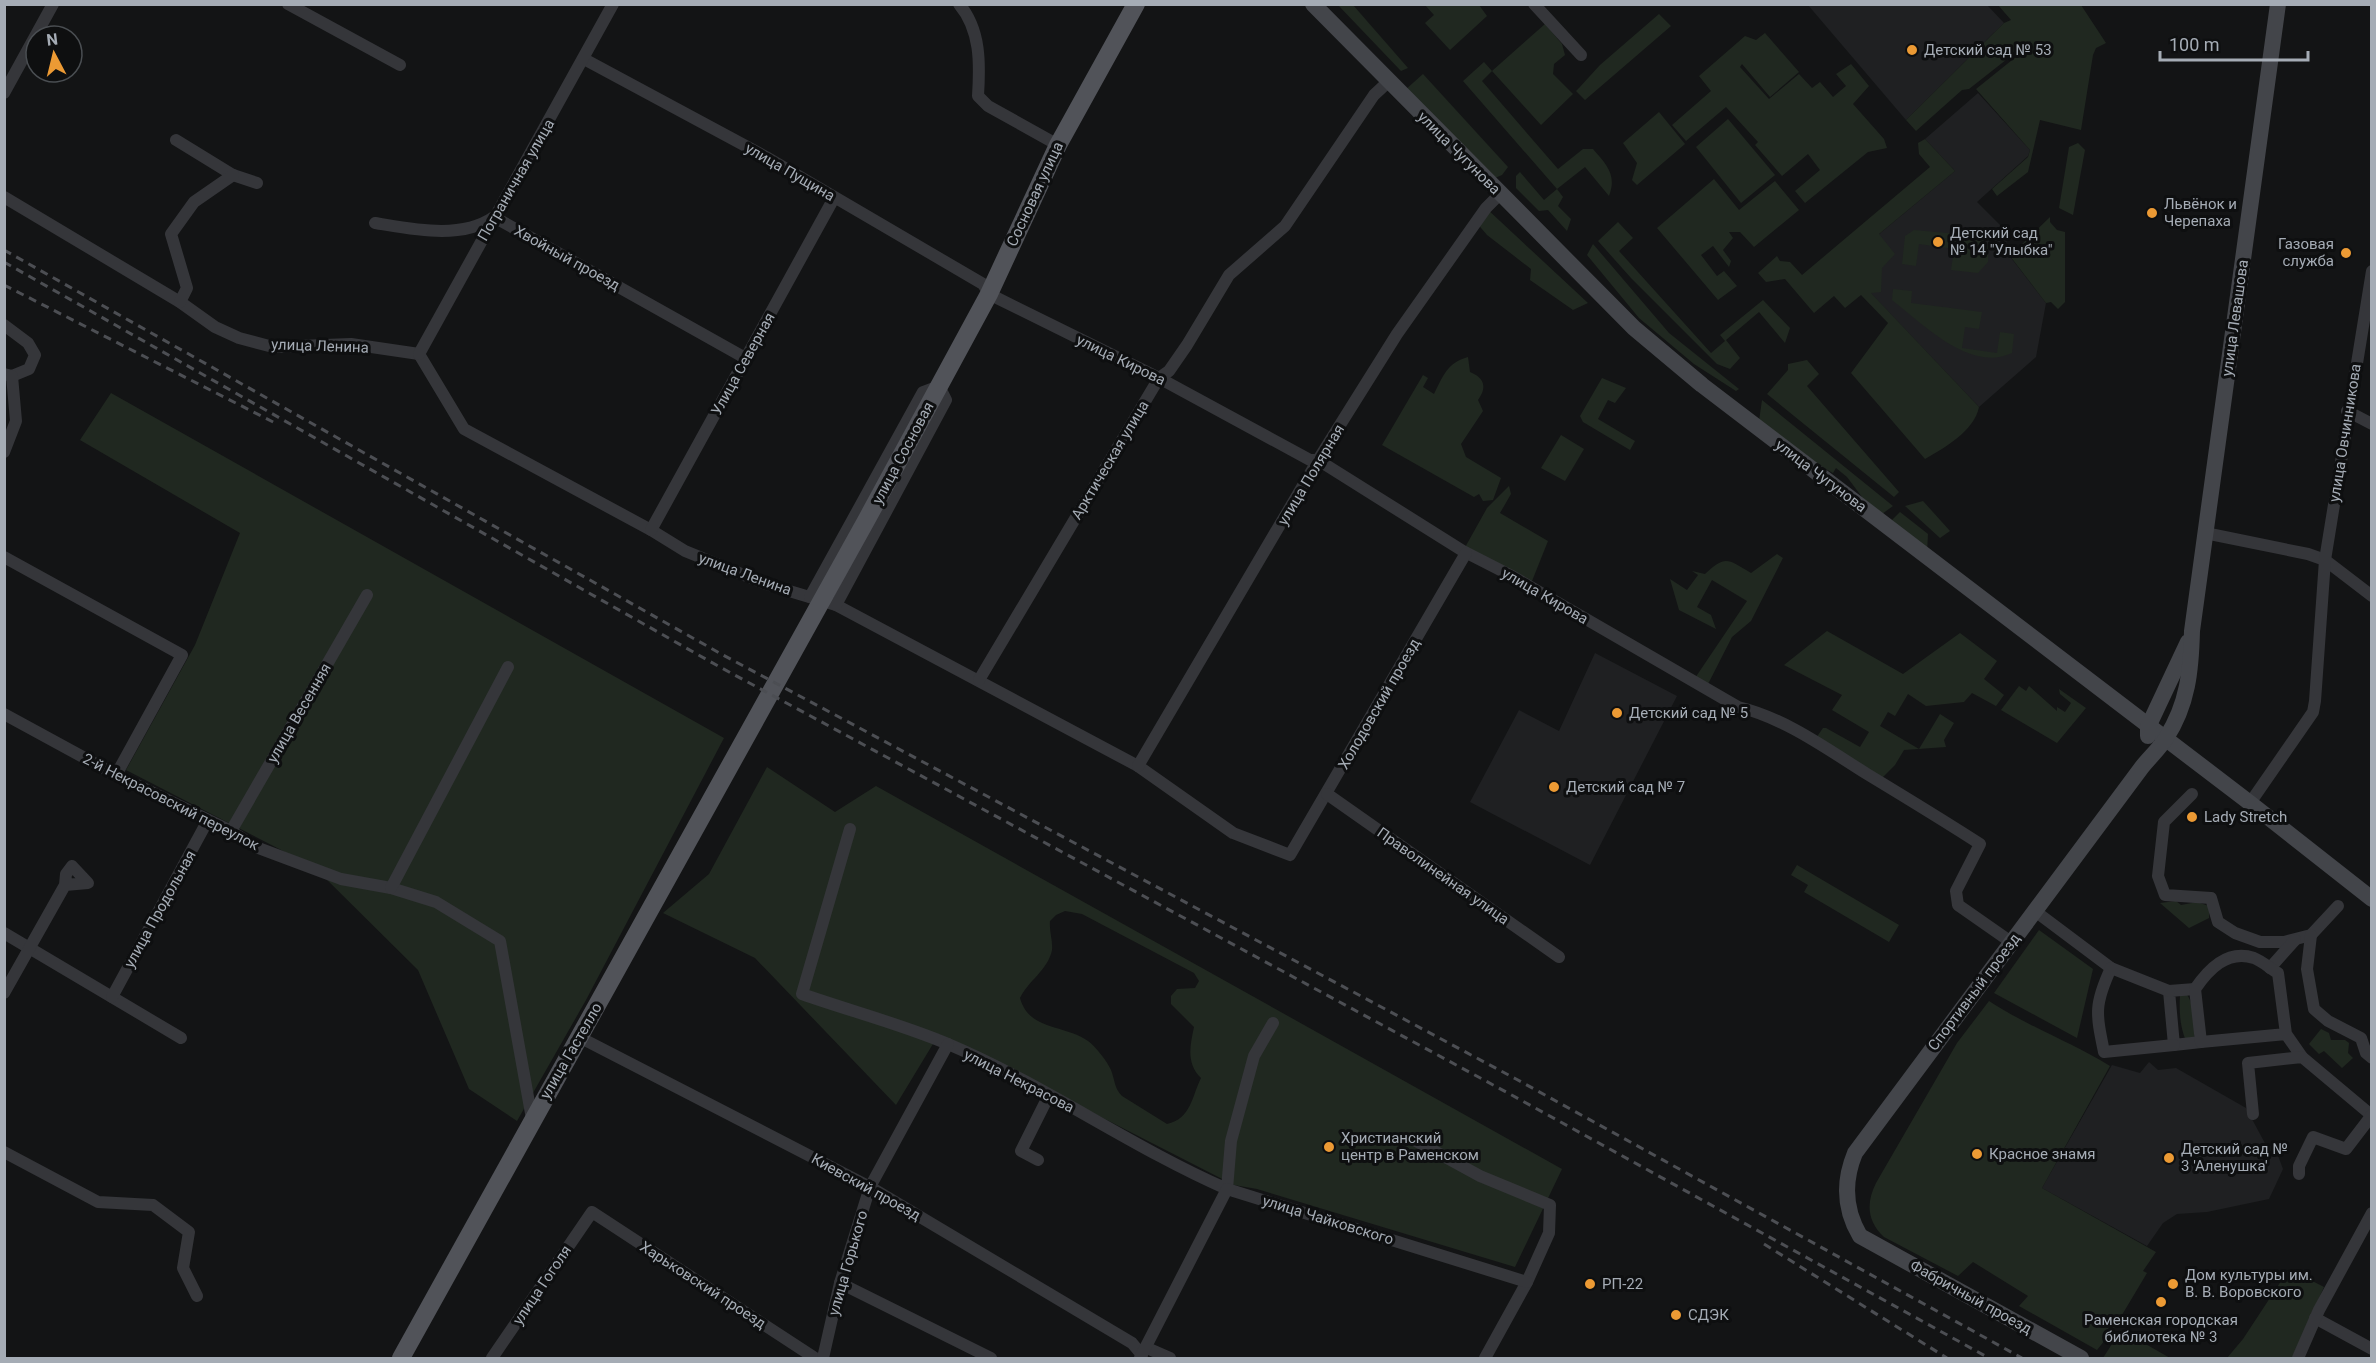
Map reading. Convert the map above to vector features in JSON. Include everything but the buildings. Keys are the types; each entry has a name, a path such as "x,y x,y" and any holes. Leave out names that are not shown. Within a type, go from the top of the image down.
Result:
{"main road":[{"name":"Сосновая улица","path":"939,386 988,294 1058,145 1136,4"},
{"name":"улица Чугунова","path":"1313,4 1634,328 1702,385 2250,803 2372,899"},
{"name":"улица Левашова","path":"2165,739 2186,699 2191,669 2192,631 2278,4"},
{"name":"улица Сосновая","path":"742,744 939,386"},
{"name":"улица Левашова","path":"2148,727 2172,681 2192,631"},
{"path":"2146,761 2148,727"},
{"name":"Спортивный проезд","path":"1860,1236 1850,1219 1846,1181 1855,1153 2146,761 2165,739"},
{"name":"улица Гастелло","path":"400,1359 742,744"},
{"name":"Фабричный проезд","path":"1860,1236 2081,1359"}],"street":[{"path":"4,93 53,4"},
{"path":"288,4 400,65"},
{"name":"Пограничная улица","path":"419,354 613,4"},
{"path":"959,4 970,20 977,41 980,68 978,96 988,106 1058,145"},
{"path":"1534,4 1581,55"},
{"name":"улица Пущина","path":"584,59 766,158 983,284 988,294"},
{"name":"Арктическая улица","path":"979,680 1159,378 1169,370 1187,345 1229,275 1284,226 1374,95 1388,82"},
{"path":"176,140 233,176 257,183"},
{"path":"180,302 188,288 171,234 194,202 233,176"},
{"name":"улица Полярная","path":"1138,766 1318,460 1397,334 1486,208 1500,194"},
{"name":"улица Ленина","path":"4,197 180,302 215,327 239,338 273,347 351,344 419,354 464,429 651,530 685,551 766,584 836,605 1138,766 1233,833 1290,855"},
{"name":"Улица Северная","path":"651,530 834,198"},
{"path":"375,223 426,232 482,226 494,217"},
{"name":"Хвойный проезд","path":"494,217 747,359"},
{"name":"улица Овчинникова","path":"2250,803 2313,712 2325,560 2347,411 2372,271"},
{"name":"улица Кирова","path":"988,294 1159,378 1310,460 1318,460 1466,553 1510,575 1738,707 1755,711 1814,741 1921,805 1980,844 1956,891 1955,899 1958,905 2012,942"},
{"path":"4,325 28,343 35,355 29,369 8,375 16,421 4,452"},
{"path":"810,597 922,392 939,386 946,400 836,605"},
{"path":"2347,411 2372,424"},
{"path":"2205,533 2308,554 2325,560 2372,596"},
{"name":"Холодовский проезд","path":"1290,855 1466,553"},
{"path":"4,557 182,655 117,775"},
{"name":"улица Весенняя","path":"231,831 367,595"},
{"path":"508,667 391,888 436,902 500,941 532,1119"},
{"name":"2-й Некрасовский переулок","path":"4,714 117,775 231,831 256,847 341,879 391,888"},
{"name":"Праволинейная улица","path":"1327,794 1558,957"},
{"path":"2192,794 2164,822 2158,876 2165,895 2211,898 2218,922 2235,933 2260,942 2284,942 2311,935 2338,906"},
{"name":"улица Продольная","path":"112,997 208,820"},
{"name":"улица Некрасова","path":"850,829 802,994 948,1044 1049,1095 1190,1173 1227,1188"},
{"path":"4,993 32,947 64,885"},
{"path":"2035,911 2111,968 2169,991 2195,989"},
{"path":"4,933 32,947 181,1038"},
{"path":"2311,935 2307,969 2314,1009 2328,1021 2361,1038 2366,1053 2372,1058"},
{"path":"2270,968 2296,939"},
{"path":"2201,1042 2195,989 2210,967 2231,958 2253,957 2278,973 2286,1034 2302,1057 2371,1114 2346,1149 2313,1137 2299,1166 2299,1174"},
{"path":"2111,968 2098,997 2097,1016 2104,1052 2286,1034"},
{"path":"2169,991 2174,1045"},
{"path":"1143,1354 1227,1188 1231,1141 1254,1056 1273,1023"},
{"name":"Киевский проезд","path":"579,1037 870,1187 1132,1343 1143,1354 1170,1359"},
{"name":"улица Горького","path":"823,1359 840,1283 870,1187 948,1044"},
{"path":"2253,1114 2248,1063 2302,1057"},
{"path":"1038,1160 1021,1151 1049,1095"},
{"path":"1416,1141 1480,1176 1550,1205 1549,1233 1527,1282 1485,1359"},
{"path":"4,1152 98,1202 153,1205 180,1225 189,1232 183,1268 197,1296"},
{"name":"улица Чайковского","path":"1227,1188 1527,1282"},
{"name":"улица Гоголя","path":"494,1358 592,1212"},
{"name":"Харьковский проезд","path":"592,1212 815,1359"},
{"path":"2298,1359 2315,1318 2372,1213"},
{"path":"840,1283 991,1359"},
{"path":"2315,1318 2372,1349"}],"shaded area":[{"path":"1338,5 1353,5 1408,68 1401,71"},
{"path":"1425,5 1479,5 1487,16 1450,50 1425,23 1434,15"},
{"name":"Детский сад № 53","path":"1808,5 1987,5 2004,23 1906,120"},
{"path":"1998,5 2081,5 2106,43 2096,48 2093,55 2081,130 2040,120 2028,172 1997,196 1992,189 2028,157 2030,150 1976,89 2032,44 2030,41 1969,89 1962,90 1916,131 1906,120 2004,23 2011,20"},
{"path":"1659,14 1671,26 1585,100 1576,91 1600,65"},
{"path":"1545,24 1562,44 1565,55 1554,64 1553,74 1573,94 1541,125 1492,71"},
{"path":"1765,33 1799,72 1770,97 1742,64 1740,67 1769,99 1799,74 1812,88 1820,82 1833,97 1846,86 1836,74 1851,64 1869,86 1853,104 1884,139 1887,148 1868,152 1805,203 1795,191 1820,170 1808,154 1782,176 1755,145 1758,142 1726,107 1686,141 1672,125 1711,91 1699,76 1745,36 1756,40"},
{"path":"1484,62 1492,71 1482,81 1558,169 1583,149 1593,149 1606,165 1611,176 1609,196 1585,167 1557,189 1463,81"},
{"path":"1423,74 1508,167 1502,175 1495,178 1404,91"},
{"name":"Детский сад № 14 \"Улыбка\"","path":"1978,93 2030,150 2028,156 1977,202 2008,233 2005,250 2046,303 2036,357 1979,407 1843,264 1955,171 1925,139"},
{"path":"1659,112 1685,144 1637,185 1632,180 1637,163 1623,143"},
{"path":"1728,119 1775,175 1741,203 1696,147"},
{"path":"1925,139 1955,171 1879,234 1895,254 1882,268 1881,292 1871,293 1979,407 1976,416 1965,431 1950,444 1925,459 1851,373 1888,323 1861,295 1845,308 1834,296 1814,313 1785,279 1766,282 1758,273 1777,256 1780,261 1790,262 1802,275 1930,167 1919,154 1918,143"},
{"path":"2078,143 2085,150 2073,215 2059,208 2069,147"},
{"path":"1520,172 1544,200 1557,189 1563,197 1558,206 1571,219 1567,231 1548,210 1539,211 1516,188 1516,176"},
{"path":"1714,179 1739,210 1775,181 1799,210 1754,247 1740,232 1729,232 1733,238 1723,250 1731,261 1729,267 1713,246 1701,255 1717,276 1724,271 1737,286 1718,300 1657,228"},
{"path":"1486,208 1588,303 1573,310 1530,280 1531,269 1487,235 1476,222"},
{"path":"2050,217 2050,222 2057,230 2065,232 2065,302 2058,309 2051,302 2046,303 2010,256"},
{"path":"1618,222 1633,238 1619,251 1711,353 1725,341 1720,335 1763,300 1790,328 1785,343 1759,312 1726,340 1740,358 1730,369 1717,364 1631,278 1598,241"},
{"path":"1914,230 1980,236 1988,246 1988,262 1978,273 1951,270 1954,249 1919,244 1916,266 1902,264 1905,236"},
{"path":"1593,244 1669,333 1739,389 1736,391 1694,364 1639,318 1587,255"},
{"path":"1893,289 1912,291 1911,303 1982,312 1979,329 1965,327 1962,348 1997,353 2000,332 2014,334 2012,353 1996,357 1980,357 1948,343 1892,300"},
{"path":"1468,357 1470,372 1479,377 1483,384 1483,391 1478,400 1483,411 1461,444 1466,457 1501,478 1493,500 1483,501 1479,494 1474,497 1382,445 1423,375 1428,378 1423,387 1434,394 1450,367"},
{"path":"1807,360 1819,374 1807,386 1899,492 1894,497 1767,394 1788,370 1788,364"},
{"path":"1602,378 1626,388 1615,403 1608,400 1598,419 1635,441 1630,450 1583,422 1580,416"},
{"path":"111,393 724,738 586,1000 517,1121 469,1089 418,970 314,867 126,770 195,645 240,533 80,440"},
{"path":"1762,400 1893,506 1882,514 1874,513 1847,477 1836,468 1833,473 1809,460 1759,421"},
{"path":"1561,435 1584,449 1565,481 1541,468"},
{"path":"1509,486 1511,494 1500,513 1548,541 1530,586 1463,551 1487,508"},
{"path":"1923,501 1950,531 1940,538 1905,506"},
{"path":"1900,512 1928,534 1927,553 1892,520"},
{"path":"1777,554 1783,558 1751,621 1732,637 1706,688 1693,681 1747,601 1712,580 1697,607 1711,615 1716,629 1679,610 1670,579 1687,590 1698,575 1692,571 1705,574 1718,564 1727,561 1751,573"},
{"path":"1827,631 1903,674 1960,633 1997,661 1984,679 2004,695 1996,706 1972,693 1964,702 1926,706 1908,694 1895,716 1888,712 1880,726 1919,749 1904,750 1895,765 1879,781 1814,741 1823,728 1826,728 1860,747 1869,732 1832,710 1842,695 1784,665"},
{"name":"Детский сад № 7","path":"1595,653 1677,696 1590,865 1470,802 1519,710 1559,731"},
{"path":"2019,686 2026,691 2029,686 2057,711 2057,707 2065,712 2071,703 2060,694 2059,689 2086,708 2057,743 2001,710"},
{"path":"1940,714 1954,723 1944,740 1946,747 1919,749"},
{"path":"767,767 835,812 876,786 1562,1169 1515,1267 1257,1189 1234,1185 939,1034 896,1105 755,958 663,913 709,874","holes":["1065,911 1082,914 1194,973 1199,981 1195,988 1177,989 1171,996 1171,1004 1194,1027 1191,1060 1201,1078 1190,1106 1175,1121 1167,1124 1122,1096 1116,1087 1111,1070 1098,1050 1079,1036 1039,1022 1025,1009 1020,998 1050,957 1052,950 1050,921"]},
{"path":"1797,865 1899,925 1889,942 1804,892 1808,885 1791,875"},
{"path":"2176,901 2181,905 2197,902 2209,906 2209,918 2189,928 2160,903"},
{"path":"2039,930 2093,969 2077,1038 1994,993"},
{"path":"2186,993 2193,1009 2195,1029 2193,1040 2186,1041 2181,1025 2180,996"},
{"name":"Красное знамя","path":"1989,1001 2110,1066 2042,1188 2156,1252 2143,1271 2147,1273 2113,1330 2097,1350 2019,1306 2028,1296 1973,1262 1958,1276 1884,1237 1871,1218 1871,1198 1876,1183 1957,1043"},
{"path":"2321,1029 2329,1033 2331,1040 2345,1040 2349,1043 2348,1053 2353,1058 2342,1068 2324,1051 2319,1054 2309,1044"},
{"name":"Детский сад № 3 'Аленушка'","path":"2149,1062 2158,1070 2176,1068 2246,1108 2267,1147 2274,1145 2283,1169 2269,1199 2207,1212 2177,1214 2163,1223 2147,1246 2042,1188 2112,1065 2140,1073"},
{"path":"2289,1269 2324,1287 2292,1358 2227,1358 2243,1339"},
{"path":"2121,1330 2170,1358 2103,1358"}],"railway":[{"path":"4,250 723,655 1516,1079 2022,1358"},
{"path":"4,262 718,666 1508,1093 1989,1358"},
{"path":"4,285 277,424"},
{"path":"1764,1244 1947,1358"}],"place":[{"name":"Детский сад № 53","path":"1912,50"},
{"name":"Львёнок и Черепаха","path":"2152,213"},
{"name":"Детский сад № 14 \"Улыбка\"","path":"1938,242"},
{"name":"Газовая служба","path":"2346,253"},
{"name":"Детский сад № 5","path":"1617,713"},
{"name":"Детский сад № 7","path":"1554,787"},
{"name":"Lady Stretch","path":"2192,817"},
{"name":"Христианский центр в Раменском","path":"1329,1147"},
{"name":"Красное знамя","path":"1977,1154"},
{"name":"Детский сад № 3 'Аленушка'","path":"2169,1158"},
{"name":"РП-22","path":"1590,1284"},
{"name":"Дом культуры им. В. В. Воровского","path":"2173,1284"},
{"name":"Раменская городская библиотека № 3","path":"2161,1302"},
{"name":"СДЭК","path":"1676,1315"}]}
